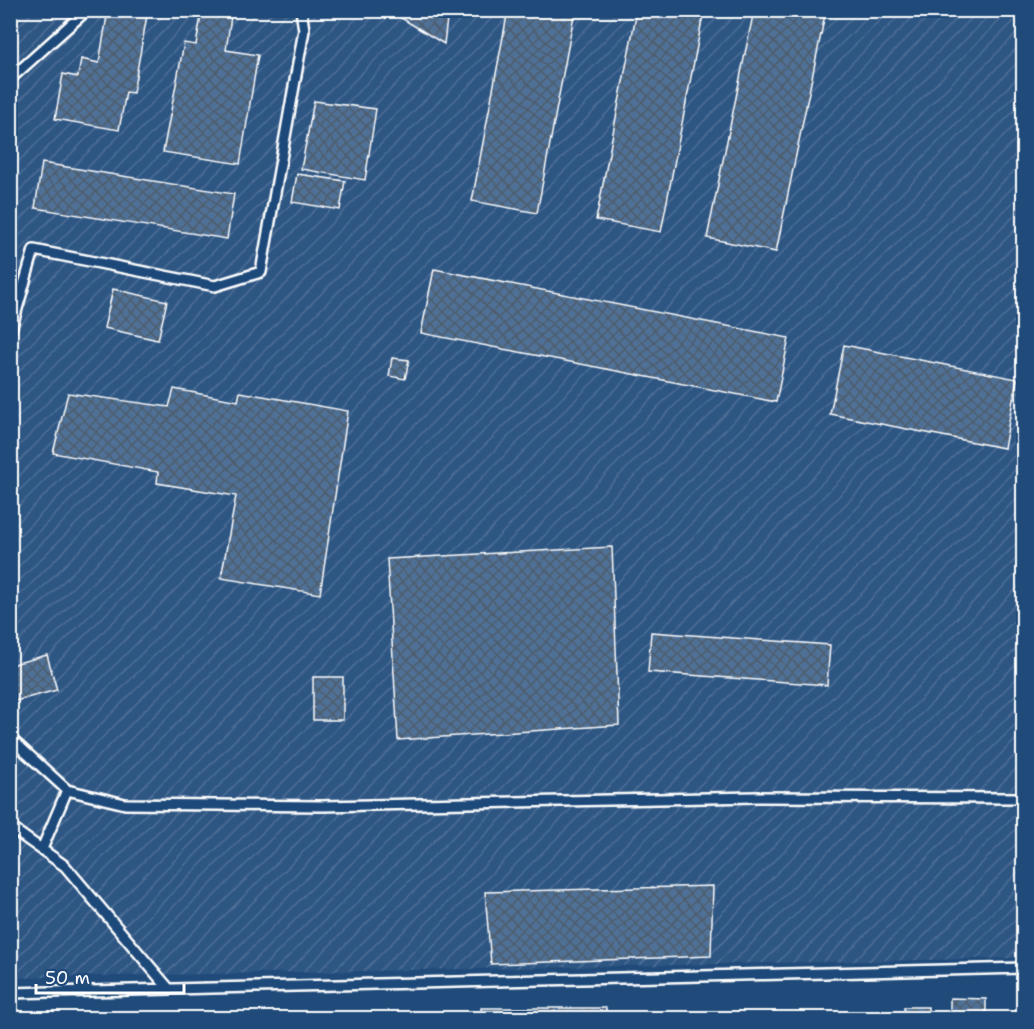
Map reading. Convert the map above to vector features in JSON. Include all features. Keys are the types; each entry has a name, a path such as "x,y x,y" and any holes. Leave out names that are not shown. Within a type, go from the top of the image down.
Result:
{"lane":[{"path":"10,79 87,10"},
{"path":"10,333 34,250 215,286 261,272 304,30 301,10"},
{"path":"10,738 66,790 124,804 322,806 756,797 1023,798"},
{"path":"42,849 66,790"},
{"path":"10,827 65,866 169,989"},
{"path":"10,993 1023,968"}],"shaded area":[{"path":"10,11 1023,11 1023,958 11,978"}],"building":[{"path":"108,10 148,10 133,93 126,92 119,130 55,119 63,74 78,77 81,59 99,63"},
{"path":"202,10 232,10 226,50 258,55 240,164 163,152 184,43 196,45"},
{"path":"388,10 448,10 444,44"},
{"path":"508,10 575,10 537,213 472,201"},
{"path":"637,10 704,10 661,232 596,220"},
{"path":"754,10 826,10 776,252 707,238"},
{"path":"314,101 376,109 365,180 301,169"},
{"path":"42,163 234,194 227,239 35,208"},
{"path":"297,174 345,181 340,210 292,202"},
{"path":"434,269 789,338 776,402 421,333"},
{"path":"113,289 167,301 158,340 104,328"},
{"path":"844,345 1017,379 1004,448 830,414"},
{"path":"392,358 409,360 405,379 389,376"},
{"path":"174,389 238,401 240,392 348,411 320,594 221,578 236,496 157,483 158,472 53,453 68,393 169,407"},
{"path":"612,547 619,725 398,740 387,559"},
{"path":"651,632 830,645 827,685 648,672"},
{"path":"47,655 57,690 15,701 10,685 10,665"},
{"path":"313,677 343,677 343,720 313,720"},
{"path":"713,886 711,956 491,964 485,892"},
{"path":"950,998 986,999 986,1017 950,1017"},
{"path":"904,1007 928,1007 928,1018 904,1018"},
{"path":"481,1008 606,1008 606,1018 482,1018"}]}
